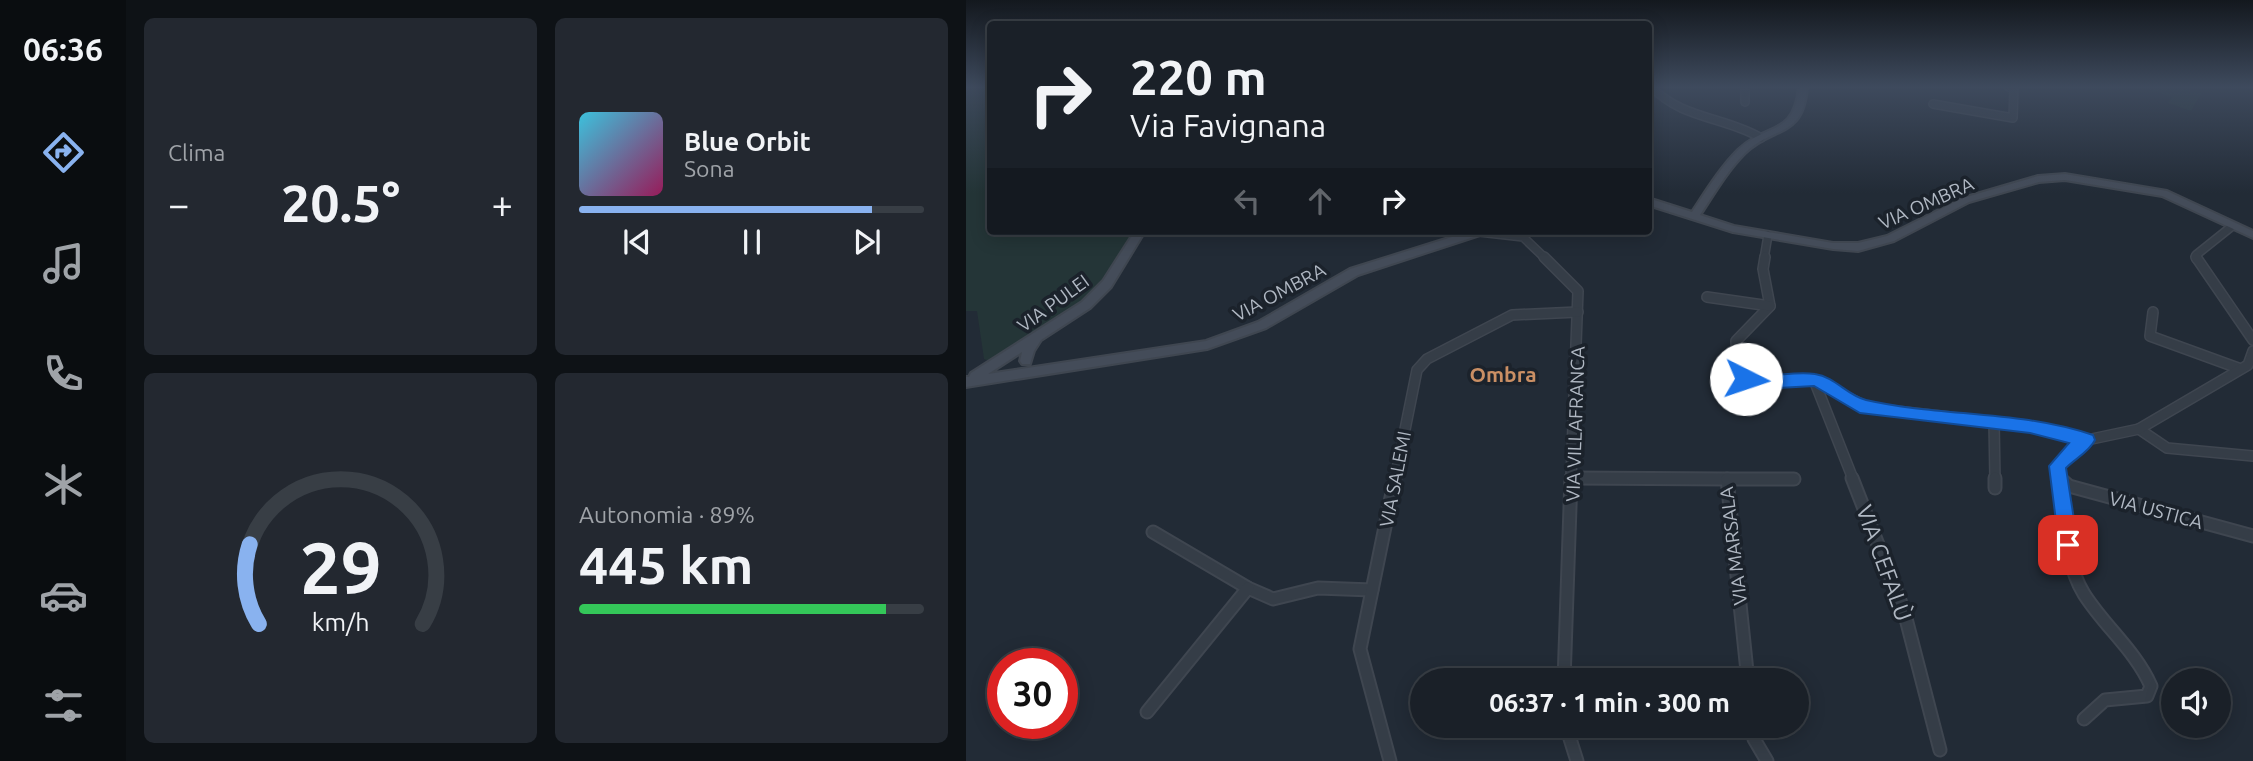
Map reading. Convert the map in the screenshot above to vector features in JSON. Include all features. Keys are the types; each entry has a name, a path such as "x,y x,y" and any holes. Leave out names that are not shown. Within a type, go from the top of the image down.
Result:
{"main road":[{"path":"1693,217 1740,153 1788,123"},
{"name":"VIA OMBRA","path":"1652,202 1693,217 1768,235 1833,246 1869,246 1902,234 1958,203 2029,181 2065,177 2164,193 2231,227 2253,235"},
{"name":"VIA PULEI","path":"966,382 1070,317 1098,294 1137,235"},
{"name":"VIA OMBRA","path":"966,382 1024,366 1045,368 1207,345 1262,325 1365,267 1468,235"},
{"path":"1008,356 1011,366 1024,366 1028,350 1035,339"}],"street":[{"path":"1729,123 1761,138"},
{"path":"2231,227 2196,255 2196,259 2253,340"},
{"name":"VIA VILLAFRANCA","path":"1519,235 1576,286 1578,312 1565,668"},
{"path":"1768,235 1763,270 1770,306"},
{"path":"1707,297 1770,306"},
{"path":"1770,306 1737,338 1738,372 1746,379 1758,383 1814,380 1829,385 1860,406 2030,426 2087,440"},
{"name":"VIA SALEMI","path":"1390,761 1360,649 1420,364 1460,340 1486,331 1518,313 1578,312"},
{"path":"2153,312 2150,336 2246,367"},
{"path":"2084,719 2105,701 2147,696 2151,686 2140,662 2083,593 2071,560 2062,480 2057,466 2073,449 2087,440 2139,429 2246,367 2253,351"},
{"name":"VIA CEFALÙ","path":"1814,380 1904,611 1940,750"},
{"path":"1994,422 1995,488"},
{"path":"2139,429 2167,448 2253,456"},
{"name":"VIA MARSALA","path":"1573,478 1727,479 1747,668"},
{"path":"1727,479 1794,479"},
{"name":"VIA USTICA","path":"2062,480 2069,486 2253,537"},
{"path":"1153,532 1248,588 1273,599 1318,588 1372,590"},
{"path":"1147,712 1248,588"},
{"path":"1570,738 1577,761"},
{"path":"1754,738 1767,761"}],"shaded area":[{"path":"966,123 987,123 987,235 1131,235 1096,289 1077,307 990,361 984,359 977,311 966,311"}],"district":[{"name":"Ombra","path":"1503,375"}],"route":[{"path":"1746,379 1758,383 1814,380 1829,385 1852,402 1869,408 2030,426 2087,440 2073,449 2057,466 2062,480 2068,545"}]}
